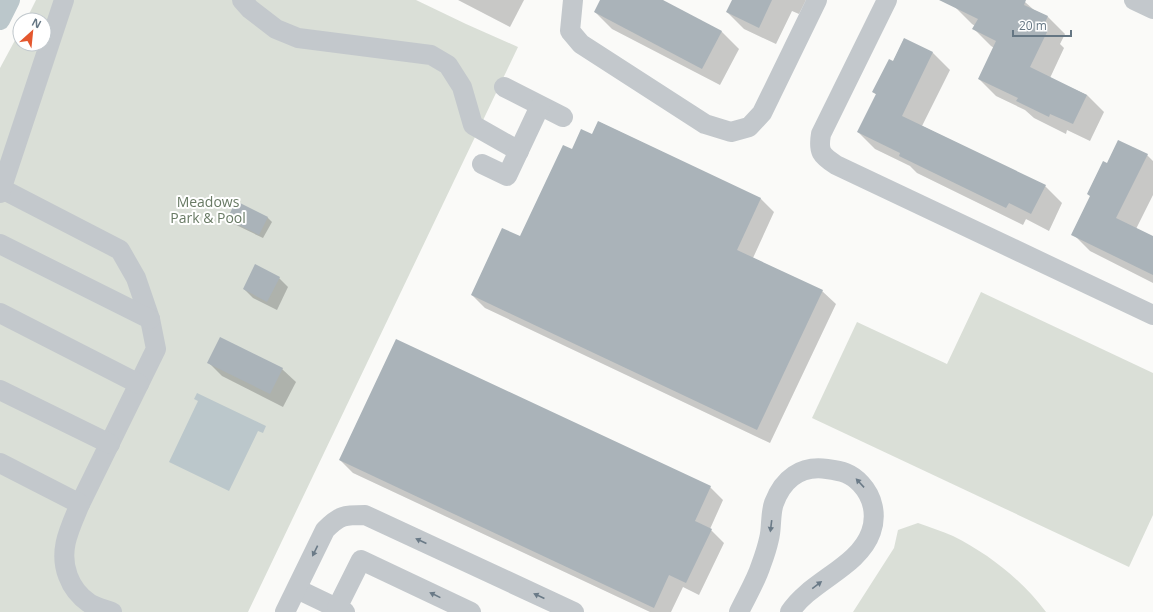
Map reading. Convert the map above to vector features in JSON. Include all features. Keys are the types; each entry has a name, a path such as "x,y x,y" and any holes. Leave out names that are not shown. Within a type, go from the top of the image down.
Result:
{"street":[{"path":"64,0 1,191 120,250 136,278 150,319 156,349 80,504 69,529 65,544 65,569 70,582 78,595 90,604 112,612"},
{"path":"242,0 250,9 276,29 298,38 431,54 448,65 462,87 473,126 519,150"},
{"path":"573,0 570,31 581,44 705,124 731,132 749,127 762,113 817,0"},
{"path":"887,0 821,134 819,146 824,158 1153,315"},
{"path":"1134,0 1153,9"},
{"path":"504,87 563,117"},
{"path":"482,164 507,176 540,106"},
{"path":"0,244 150,319"},
{"path":"0,313 140,384"},
{"path":"0,390 110,444"},
{"path":"0,463 80,504"},
{"path":"739,612 760,568 769,538 773,504 781,490 790,479 802,470 819,468 838,470 854,476 865,488 873,503 874,516 872,532 866,543 854,557 796,602 790,612"},
{"path":"285,612 325,530 335,520 348,515 364,515 574,612"},
{"path":"297,588 341,610 361,560 470,612"}],"green space":[{"name":"Meadows Park & Pool","path":"36,0 416,0 518,47 248,612 0,612 0,68 12,46 12,52 52,52 52,12 30,12"},
{"path":"981,292 1153,373 1153,515 1129,567 812,418 857,322 947,364"},
{"path":"918,523 953,536 992,560 1016,579 1037,600 1046,612 853,612 894,548 898,530"}],"shaded area":[{"path":"197,393 266,426 263,433 258,431 229,491 169,462 198,401 194,399"}],"building":[{"path":"600,0 663,0 722,31 702,69 594,12"},
{"path":"732,0 772,0 759,28 726,12"},
{"path":"939,0 1026,0 1024,5 1048,16 1043,27 1048,30 1030,67 1087,95 1073,124 1050,114 1049,117 1016,101 1018,98 978,79 996,41 972,29 978,19"},
{"path":"904,38 933,52 902,116 1046,185 1031,214 1009,203 1006,208 899,156 900,153 857,132 876,94 872,92 889,59 893,61"},
{"path":"598,121 761,198 737,250 823,290 757,430 471,295 502,228 520,236 563,145 572,149 581,129 592,134"},
{"path":"1118,140 1148,154 1116,218 1153,236 1153,275 1071,235 1090,196 1087,194 1103,161 1107,163"},
{"path":"236,201 268,217 259,235 227,219"},
{"path":"255,264 280,277 267,302 243,289"},
{"path":"220,337 283,368 270,394 207,363"},
{"path":"396,339 711,486 695,521 712,529 686,583 669,575 654,608 339,460"}],"waterway":[{"path":"0,20 10,0"}]}
